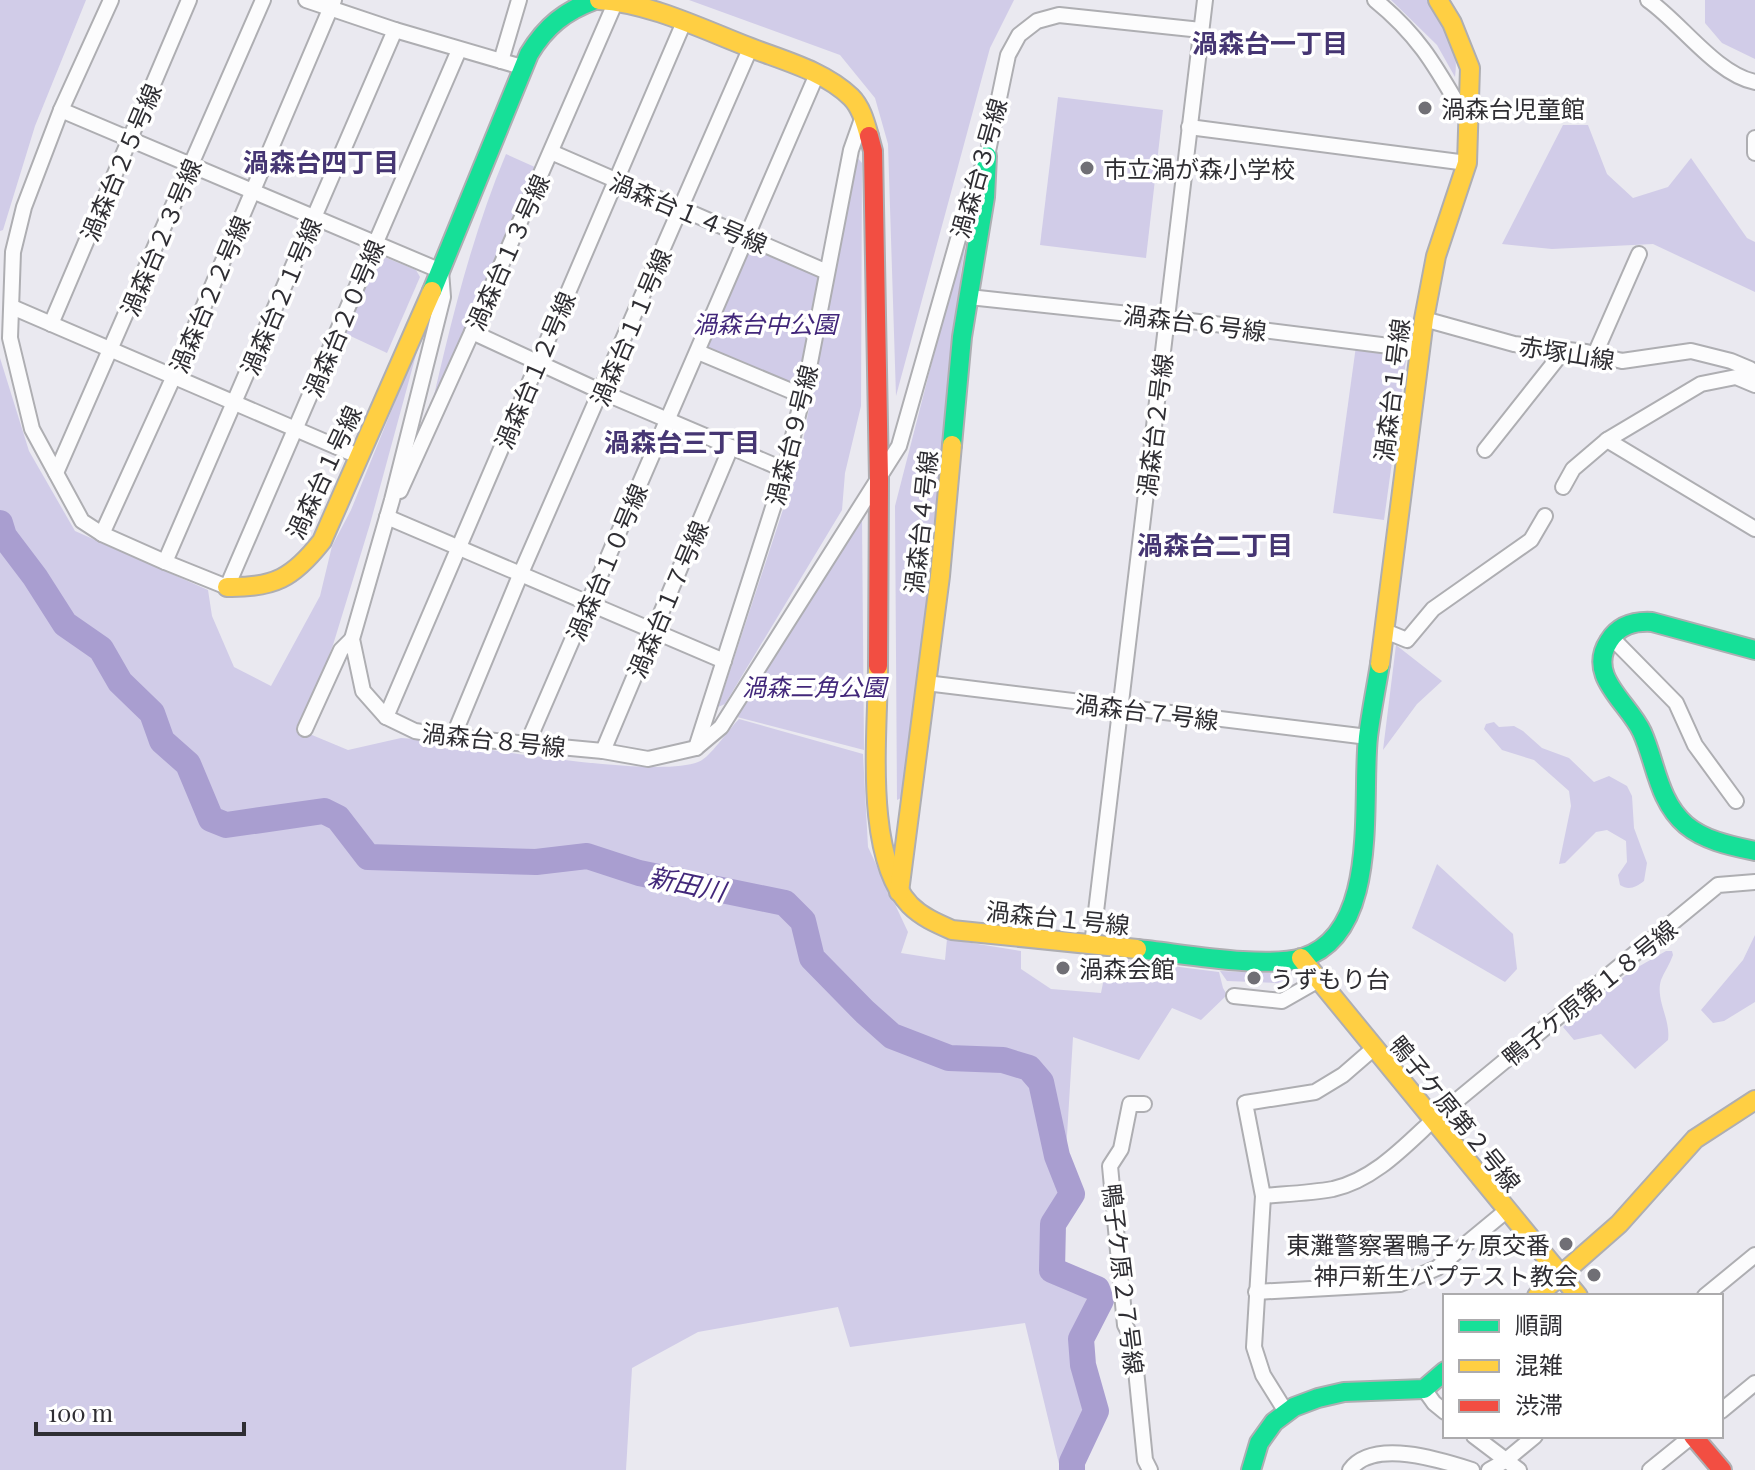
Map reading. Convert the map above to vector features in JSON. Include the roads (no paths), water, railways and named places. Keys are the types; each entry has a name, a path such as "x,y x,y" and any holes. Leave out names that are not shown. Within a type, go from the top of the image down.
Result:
{"street":[{"name":"渦森台１号線","path":"111,0 61,110 24,207 13,252 10,338 32,429 82,521 102,534 227,587 257,589 302,567 322,541 441,271 522,67 538,35 578,6 597,0 616,1 684,22 817,74 846,93 863,116 873,151 879,479 877,820 883,857 899,893 923,917 952,930 1266,962 1301,958 1323,948 1345,924 1356,897 1361,868 1368,737 1385,631 1424,319 1436,256 1467,163 1470,68 1452,23 1438,0"},
{"name":"渦森台２５号線","path":"51,324 189,0"},
{"name":"渦森台２３号線","path":"56,473 263,0"},
{"path":"306,0 333,4 395,30 522,67"},
{"path":"501,61 519,0"},
{"name":"渦森台２号線","path":"1092,945 1205,0"},
{"path":"1375,0 1402,22 1426,50 1470,126"},
{"path":"1648,0 1724,67 1745,80 1755,82"},
{"name":"渦森台１３号線","path":"392,500 404,486 616,1"},
{"name":"渦森台２２号線","path":"102,534 174,376 333,4"},
{"name":"渦森台３号線","path":"879,479 899,446 970,197 987,156 1008,55 1019,35 1037,21 1059,15 1201,30"},
{"name":"渦森台１２号線","path":"386,717 684,22"},
{"name":"渦森台２１号線","path":"165,562 395,30"},
{"name":"渦森台１１号線","path":"453,737 521,573 750,49"},
{"name":"渦森台２０号線","path":"227,587 459,50"},
{"name":"渦森台１０号線","path":"528,742 817,74"},
{"path":"61,110 441,271"},
{"name":"渦森台９号線","path":"696,748 785,470 803,396 851,150 863,116"},
{"path":"1189,127 1467,163"},
{"path":"1755,138 1755,153"},
{"name":"渦森台１４号線","path":"551,152 827,272"},
{"name":"渦森台４号線","path":"899,893 940,576 962,337 985,197 987,156"},
{"path":"1595,354 1639,254"},
{"name":"渦森台８号線","path":"441,271 443,297 392,500 352,639 363,691 386,717 415,731 603,751 648,759 696,748"},
{"name":"渦森台６号線","path":"969,297 1421,350"},
{"path":"12,307 358,456"},
{"name":"赤塚山線","path":"1424,319 1514,344 1565,349 1622,361 1691,351 1731,361 1755,374"},
{"path":"472,332 602,392 785,470"},
{"path":"1485,450 1565,349"},
{"path":"698,352 803,396"},
{"path":"1563,487 1573,469 1607,440 1701,384 1736,377 1755,385"},
{"path":"1607,440 1755,529"},
{"name":"渦森台１７号線","path":"603,751 731,447"},
{"path":"696,748 721,727 879,479"},
{"path":"1385,631 1407,640 1433,609 1531,540 1545,516"},
{"path":"387,517 724,661"},
{"path":"1755,650 1635,621 1618,630 1603,648 1599,668 1633,715 1661,786 1686,825 1728,846 1755,851"},
{"path":"1612,638 1680,708 1695,745 1736,801"},
{"path":"305,729 341,650 352,639"},
{"name":"渦森台７号線","path":"926,683 1368,737"},
{"name":"鴨子ケ原第１８号線","path":"1263,1196 1335,1188 1366,1176 1394,1156 1432,1121 1718,885 1755,882"},
{"name":"鴨子ケ原第２号線","path":"1301,958 1576,1294"},
{"path":"1234,996 1282,1001 1317,981"},
{"path":"1286,1412 1263,1375 1254,1347 1263,1196 1245,1103 1315,1092 1343,1075 1373,1049"},
{"path":"1539,1294 1619,1224 1695,1139 1755,1100"},
{"name":"鴨子ケ原２７号線","path":"1144,1104 1130,1104 1121,1149 1110,1166 1125,1325 1133,1340 1145,1460 1150,1470"},
{"path":"1256,1292 1400,1284 1437,1268 1506,1211"},
{"path":"1707,1294 1755,1255"},
{"path":"1251,1470 1253,1455 1268,1428 1286,1412 1303,1403 1330,1393 1362,1388 1424,1389 1443,1373"},
{"path":"1723,1409 1755,1383"},
{"path":"1424,1389 1443,1410"},
{"path":"1476,1438 1519,1470"},
{"path":"1489,1470 1533,1438"},
{"path":"1650,1470 1690,1438"},
{"path":"1694,1438 1722,1470"},
{"path":"1350,1470 1368,1457 1399,1453 1472,1470"}],"waterway":[{"name":"新田川","path":"0,523 4,536 65,624 101,649 120,682 152,713 162,741 188,764 211,819 226,825 324,811 338,818 368,857 536,862 587,856 639,873 785,903 803,921 812,958 892,1036 949,1058 1003,1060 1029,1068 1041,1082 1057,1156 1072,1194 1053,1224 1052,1270 1097,1289 1101,1300 1081,1339 1083,1365 1096,1411 1072,1462 1072,1470"}],"place":[{"name":"渦森台児童館","path":"1425,108"},
{"name":"市立渦が森小学校","path":"1087,168"},
{"name":"渦森会館","path":"1063,968"},
{"name":"うずもり台","path":"1254,978"},
{"name":"東灘警察署鴨子ヶ原交番","path":"1566,1244"},
{"name":"神戸新生バプテスト教会","path":"1594,1275"}],"district":[{"name":"渦森台一丁目","path":"1270,42"},
{"name":"渦森台四丁目","path":"321,161"},
{"name":"渦森台三丁目","path":"682,441"},
{"name":"渦森台二丁目","path":"1215,544"}],"park label":[{"name":"渦森台中公園","path":"765,323"},
{"name":"渦森三角公園","path":"814,686"}]}
